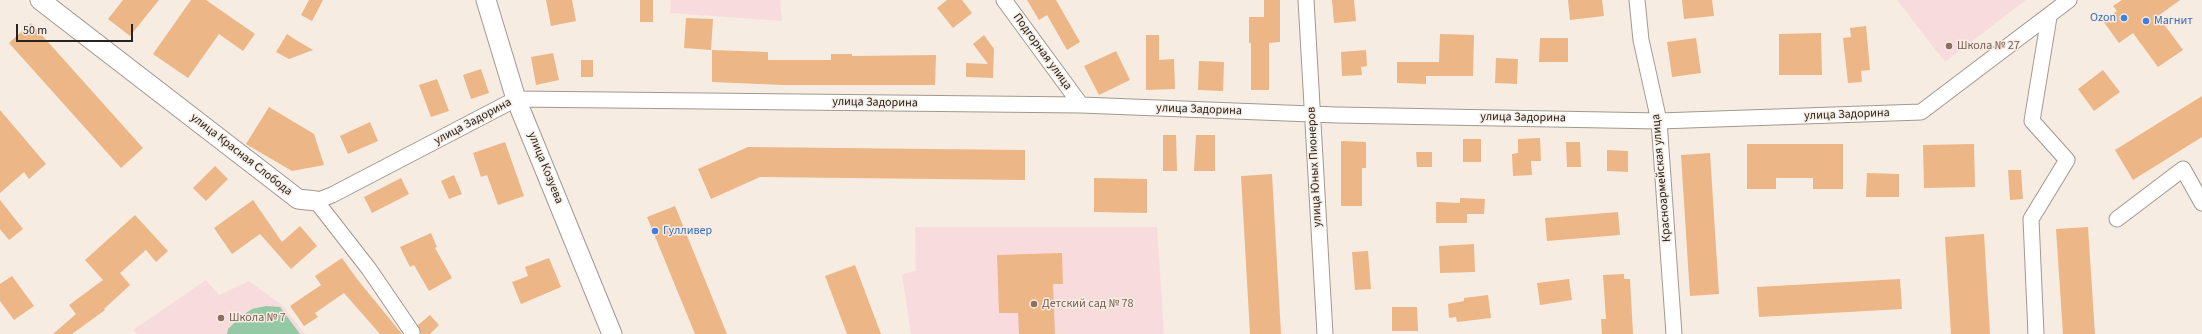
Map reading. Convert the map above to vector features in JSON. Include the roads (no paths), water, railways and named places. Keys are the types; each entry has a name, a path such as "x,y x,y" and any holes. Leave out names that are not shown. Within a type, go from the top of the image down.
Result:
{"street":[{"name":"улица Красная Слобода","path":"40,0 298,199 316,201"},
{"name":"улица Козуева","path":"486,0 516,99 612,334"},
{"name":"Подгорная улица","path":"1004,0 1081,105"},
{"name":"улица Юных Пионеров","path":"1306,0 1325,334"},
{"name":"Красноармейская улица","path":"1637,0 1641,40 1659,121 1674,334"},
{"name":"улица Задорина","path":"316,201 332,195 516,99 1081,105 1312,114 1659,121 1921,112 2049,17 2069,0"},
{"path":"2036,334 2031,219 2067,160 2032,121 2049,17"},
{"path":"2117,219 2183,170 2202,203"},
{"path":"316,201 369,269 412,332"}],"place":[{"name":"Ozon","path":"2124,18"},
{"name":"Магнит","path":"2146,21"},
{"name":"Школа № 27","path":"1949,46"},
{"name":"Гулливер","path":"655,231"},
{"name":"Детский сад № 78","path":"1034,304"},
{"name":"Школа № 7","path":"221,318"}]}
